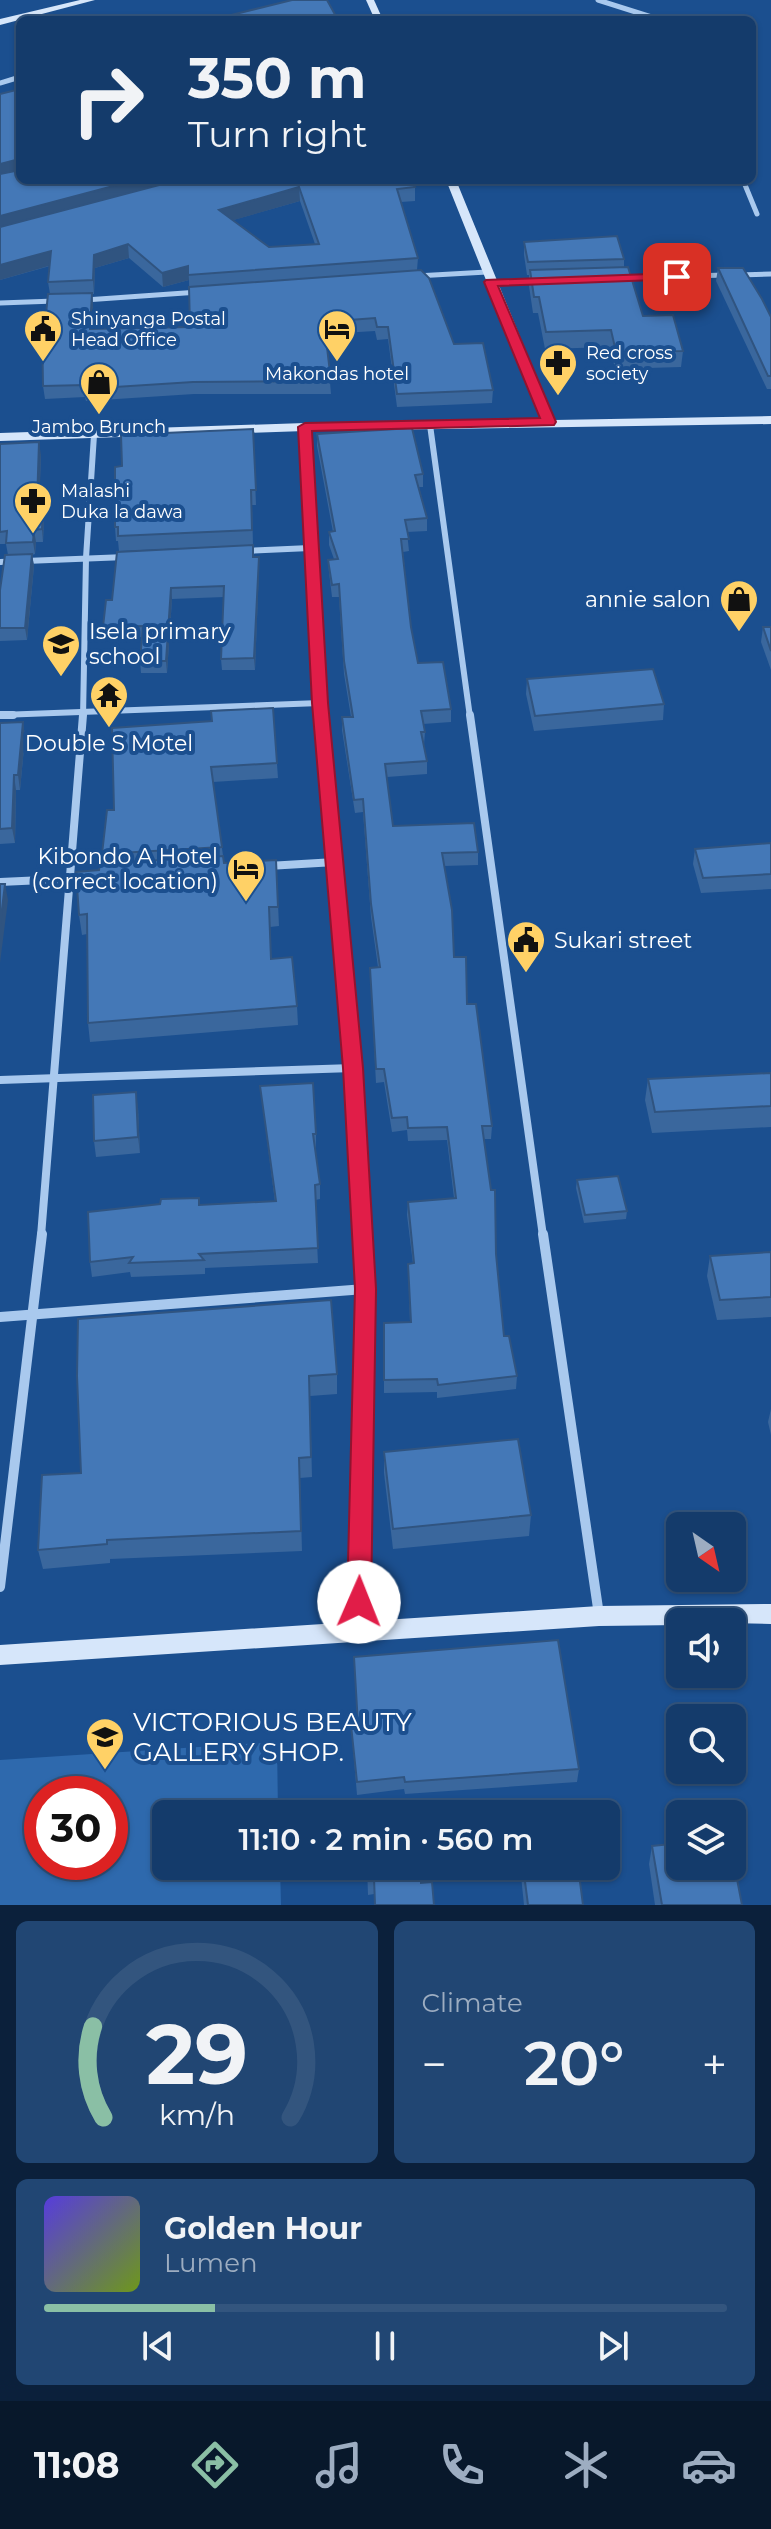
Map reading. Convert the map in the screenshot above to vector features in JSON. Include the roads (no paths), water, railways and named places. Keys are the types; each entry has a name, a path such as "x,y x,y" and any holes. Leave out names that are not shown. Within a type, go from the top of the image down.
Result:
{"street":[{"path":"25,16 91,0"},
{"path":"598,0 648,16"},
{"path":"453,184 549,422"},
{"path":"745,184 757,214"},
{"path":"615,279 771,274"},
{"path":"403,276 553,280"},
{"path":"76,300 215,291"},
{"path":"0,303 61,301"},
{"path":"0,437 305,427 771,420"},
{"path":"430,425 599,1616"},
{"path":"305,427 320,703 353,1068 365,1289 359,1634"},
{"path":"0,1587 34,1315 56,1079 83,712 86,558 94,435"},
{"path":"236,551 310,548"},
{"path":"0,562 131,556"},
{"path":"0,715 320,703"},
{"path":"256,867 335,862"},
{"path":"0,882 100,877"},
{"path":"0,1080 353,1068"},
{"path":"0,1317 365,1289"},
{"path":"0,1655 599,1616 771,1614"}],"place":[{"name":"Shinyanga Postal Head Office","path":"43,363"},
{"name":"Makondas hotel","path":"337,363"},
{"name":"Red cross society","path":"558,397"},
{"name":"Jambo Brunch","path":"99,416"},
{"name":"Malashi Duka la dawa","path":"33,535"},
{"name":"annie salon","path":"739,633"},
{"name":"Isela primary school","path":"61,678"},
{"name":"Double S Motel","path":"109,729"},
{"name":"Kibondo A Hotel (correct location)","path":"246,903"},
{"name":"Sukari street","path":"526,974"},
{"name":"VICTORIOUS BEAUTY GALLERY SHOP.","path":"105,1771"}]}
